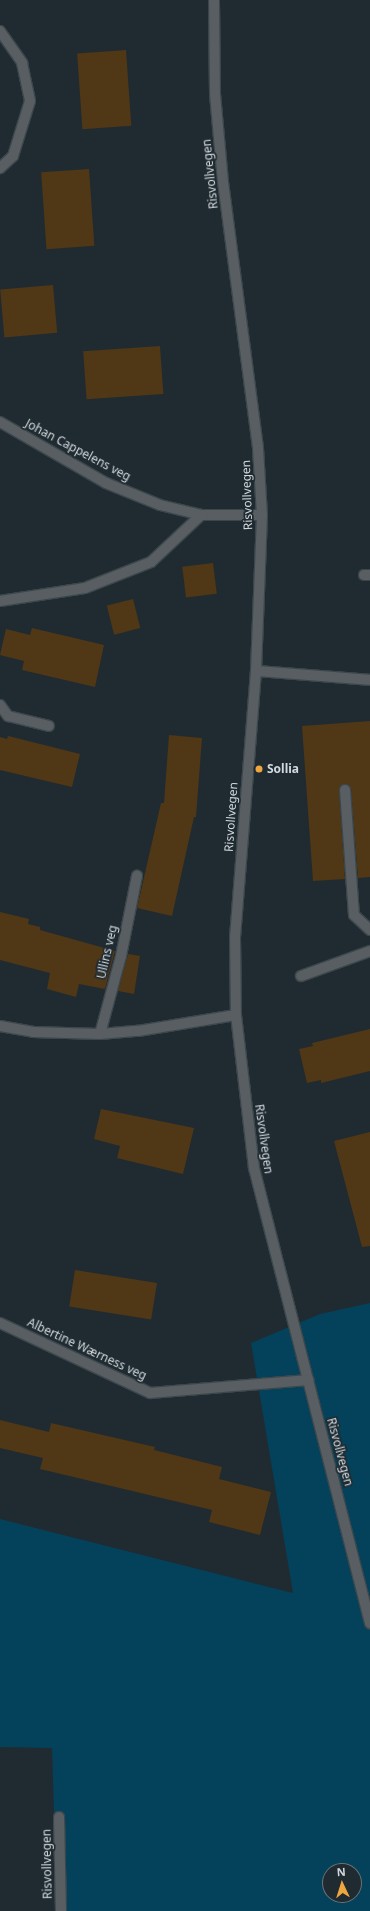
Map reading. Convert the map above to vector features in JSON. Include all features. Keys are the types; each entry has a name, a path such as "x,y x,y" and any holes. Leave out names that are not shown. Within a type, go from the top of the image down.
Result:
{"street":[{"name":"Risvollvegen","path":"214,0 215,94 222,175 258,448 262,515 256,670 235,936 236,1015 254,1168 370,1623"},
{"path":"0,30 22,64 30,101 13,156 0,168"},
{"name":"Johan Cappelens veg","path":"0,422 106,483 160,505 201,515 262,515"},
{"path":"0,601 85,588 151,562 201,515"},
{"path":"256,670 370,680"},
{"path":"0,705 8,716 48,726"},
{"path":"345,790 354,914 370,930"},
{"name":"Ullins veg","path":"100,1034 121,956 137,876"},
{"path":"301,976 370,951"},
{"path":"0,1026 33,1032 100,1034 138,1031 236,1015"},
{"name":"Albertine Wærness veg","path":"0,1323 150,1393 308,1380"},
{"name":"Risvollvegen","path":"59,1818 61,1911"}],"shaded area":[{"path":"370,1303 370,1911 57,1911 52,1748 0,1747 0,1519 293,1593 251,1343 320,1314"}],"building":[{"path":"126,50 131,126 82,129 77,53"},
{"path":"89,169 94,246 46,249 41,172"},
{"path":"53,285 57,333 4,337 0,290"},
{"path":"160,346 163,394 87,399 83,351"},
{"path":"213,563 217,594 186,598 182,567"},
{"path":"133,599 140,628 114,635 107,606"},
{"path":"32,628 104,645 95,687 22,670 24,661 0,655 6,629 30,635"},
{"path":"370,721 370,877 358,878 351,790 345,784 339,790 345,879 313,881 302,726"},
{"path":"169,735 202,738 196,817 194,817 172,916 137,908 161,803 164,803"},
{"path":"8,736 80,754 72,787 0,770 0,737 7,739"},
{"path":"0,912 29,919 28,924 40,927 40,930 115,951 105,989 79,984 76,997 47,989 50,973 0,960"},
{"path":"128,954 140,956 134,994 118,991"},
{"path":"370,1029 370,1071 321,1083 321,1080 307,1083 299,1049 313,1046 312,1043"},
{"path":"101,1109 194,1128 183,1174 117,1158 120,1146 94,1139"},
{"path":"370,1132 370,1246 362,1247 334,1141"},
{"path":"75,1270 157,1283 151,1320 69,1307"},
{"path":"0,1420 49,1432 51,1423 155,1447 154,1450 222,1467 219,1479 271,1492 260,1535 209,1522 212,1510 40,1469 43,1458 0,1448"}],"place":[{"name":"Sollia","path":"259,769"}]}
